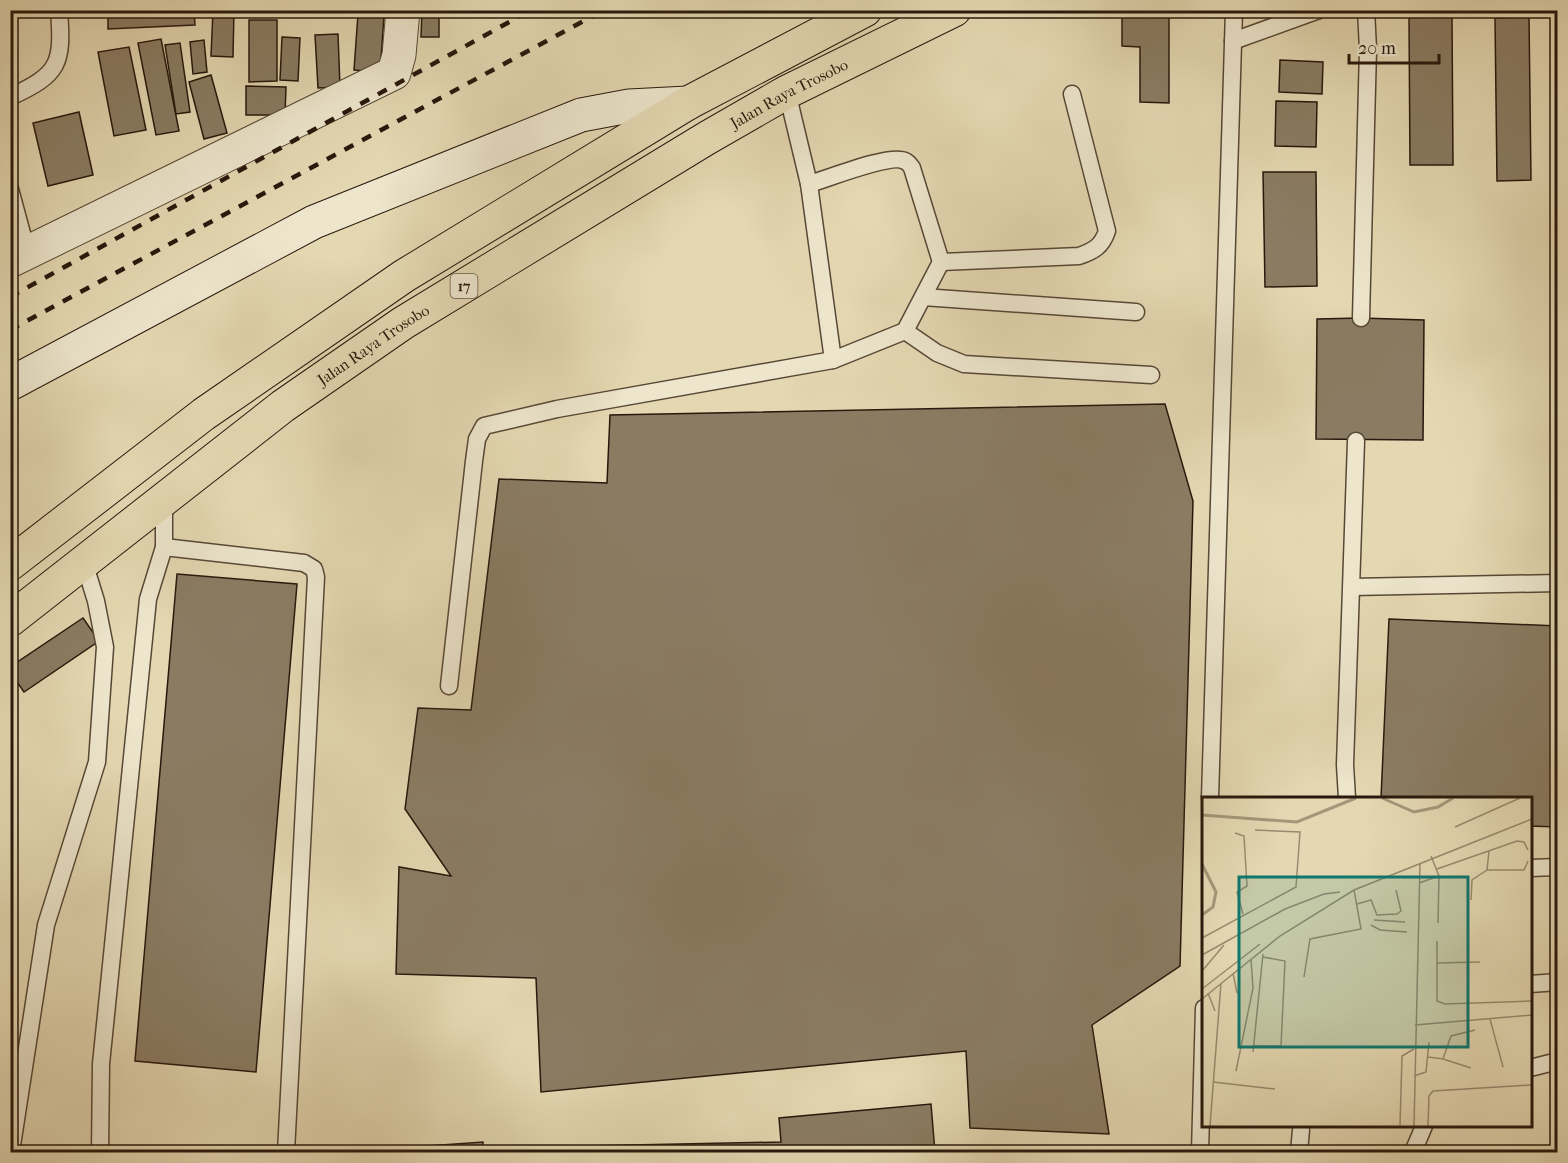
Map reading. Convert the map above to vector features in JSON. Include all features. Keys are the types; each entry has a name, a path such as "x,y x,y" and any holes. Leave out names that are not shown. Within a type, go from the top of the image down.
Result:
{"highway":[{"name":"17","path":"10,564 204,414 394,283 688,103 865,10"},
{"name":"Jalan Raya Trosobo","path":"10,620 283,406 404,323 707,138 788,92 954,10"}],"street":[{"path":"19,257 394,73 399,56 404,10"},
{"path":"10,384 314,222 580,115 629,106 688,103"}],"lane":[{"path":"10,97 40,83 58,65 61,34 59,10"},
{"path":"1210,797 1234,10"},
{"path":"1233,40 1319,10"},
{"path":"1361,318 1368,49 1366,10"},
{"path":"788,92 809,184 833,360"},
{"path":"941,262 1079,256 1094,251 1103,243 1107,231 1072,94"},
{"path":"449,686 474,461 477,439 483,426 557,409 833,360 905,331 941,262 912,168 904,160 893,159 809,184"},
{"path":"10,189 19,257"},
{"path":"923,297 1136,312"},
{"path":"905,331 937,354 964,364 1151,375"},
{"path":"1347,797 1345,765 1356,441"},
{"path":"100,1152 101,1064 148,599 164,547 164,499"},
{"path":"164,547 304,563 314,569 316,577 286,1152"},
{"path":"11,1152 46,925 98,762 105,646 96,601 84,562"},
{"path":"1352,587 1557,583"},
{"path":"1532,868 1557,867"},
{"path":"1532,984 1557,982"},
{"path":"1200,1152 1202,1056"},
{"path":"1532,1067 1557,1061"},
{"path":"1413,1152 1423,1127"},
{"path":"1299,1152 1301,1130"}],"building":[{"path":"108,10 194,10 195,25 108,29"},
{"path":"213,10 234,10 233,57 211,56"},
{"path":"245,10 295,10 295,15 245,13"},
{"path":"422,10 439,10 439,37 421,37"},
{"path":"1122,10 1169,10 1169,103 1140,102 1140,47 1122,46"},
{"path":"358,14 384,16 380,72 354,70"},
{"path":"1409,17 1452,17 1453,165 1410,165"},
{"path":"1529,17 1531,180 1497,181 1495,18"},
{"path":"249,20 277,20 277,81 249,82"},
{"path":"338,34 340,87 318,88 315,35"},
{"path":"282,37 300,38 298,81 280,80"},
{"path":"161,39 179,131 156,135 138,43"},
{"path":"204,40 207,72 193,74 190,42"},
{"path":"180,43 190,112 176,114 165,45"},
{"path":"129,47 146,130 114,136 98,52"},
{"path":"1280,60 1323,62 1322,94 1279,92"},
{"path":"211,75 227,133 204,139 189,82"},
{"path":"246,86 286,87 285,115 246,115"},
{"path":"1276,101 1317,102 1316,147 1275,146"},
{"path":"79,112 93,175 48,186 33,123"},
{"path":"1263,172 1316,172 1317,286 1265,287"},
{"path":"1317,319 1424,320 1423,440 1316,439"},
{"path":"1165,404 1193,501 1180,966 1092,1025 1109,1134 970,1128 966,1051 541,1092 536,978 396,974 399,867 451,876 405,809 418,708 471,710 499,479 607,483 610,415"},
{"path":"177,574 297,584 256,1072 135,1061"},
{"path":"83,618 99,641 24,692 10,672 10,667"},
{"path":"1389,619 1558,626 1558,827 1532,826 1532,797 1381,797"},
{"path":"931,1104 935,1152 370,1152 370,1150 483,1142 483,1148 781,1142 779,1118"}],"railway":[{"path":"10,297 531,10"},
{"path":"10,330 604,10"}]}
